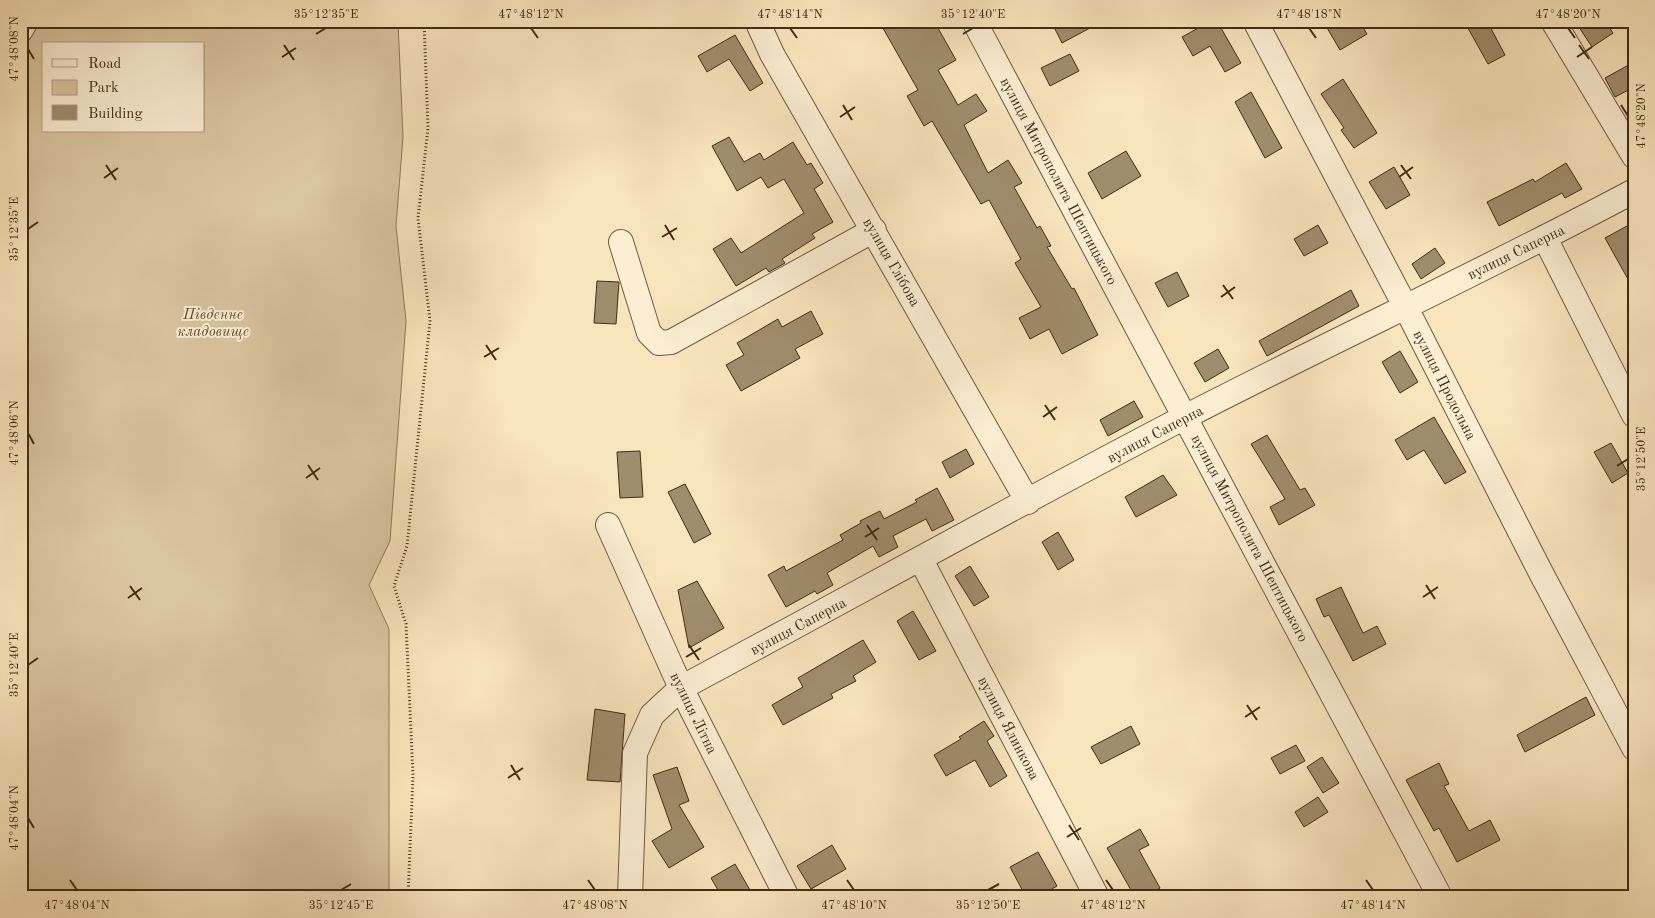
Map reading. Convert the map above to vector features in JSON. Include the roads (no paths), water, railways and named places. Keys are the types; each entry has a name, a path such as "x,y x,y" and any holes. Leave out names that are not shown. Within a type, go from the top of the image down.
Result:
{"street":[{"path":"21,30 26,21"},
{"name":"вулиця Глібова","path":"757,21 772,54 1028,502"},
{"name":"вулиця Митрополита Шептицького","path":"974,21 1440,897"},
{"name":"вулиця Продольна","path":"1255,21 1405,306 1540,571 1634,748"},
{"path":"1552,21 1634,156"},
{"name":"вулиця Саперна","path":"630,897 634,754 652,715 681,688 1185,417 1545,238 1634,190"},
{"path":"622,242 649,332 659,343 665,343 671,342 874,230"},
{"path":"1545,238 1634,415"},
{"name":"вулиця Літна","path":"608,525 681,688 787,897"},
{"name":"вулиця Ялинкова","path":"921,560 1097,897"}],"park label":[{"name":"Південне кладовище","path":"213,322"}]}
